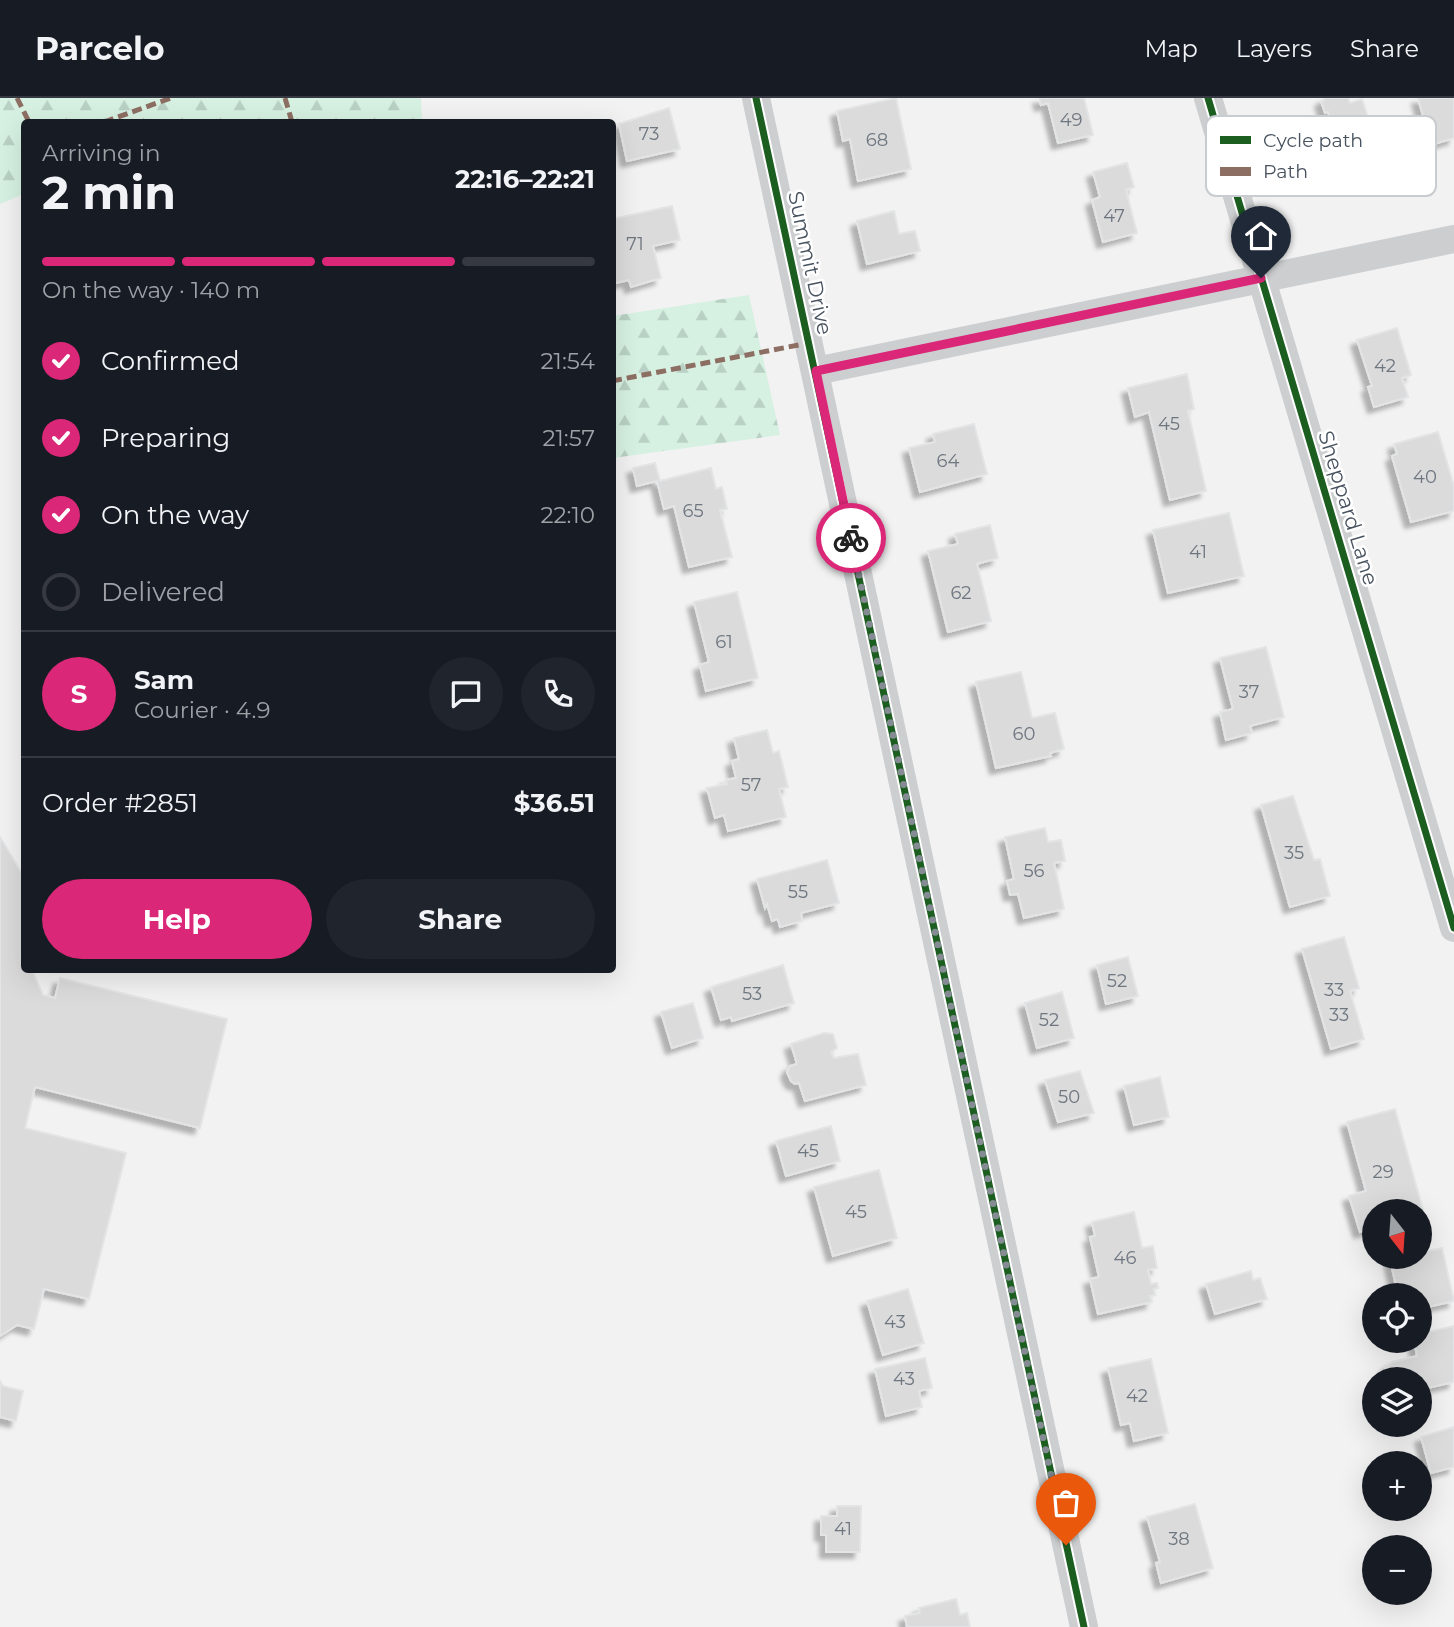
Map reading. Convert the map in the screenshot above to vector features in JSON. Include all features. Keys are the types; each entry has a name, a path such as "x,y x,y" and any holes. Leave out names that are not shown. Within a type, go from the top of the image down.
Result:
{"street":[{"name":"Summit Drive","path":"756,98 1084,1627"},
{"name":"Sheppard Lane","path":"1208,98 1213,116"},
{"name":"Sheppard Lane","path":"1237,196 1454,928"},
{"path":"816,371 1454,239"}],"green space":[{"path":"0,98 421,98 422,119 21,119 21,195 0,204"},
{"path":"749,295 780,435 616,458 616,316"}],"building":[{"path":"896,98 911,169 858,181 850,139 843,141 837,111"},
{"path":"1039,98 1084,98 1093,135 1058,143 1048,103 1041,105"},
{"path":"1348,98 1350,103 1362,99 1367,116 1329,116 1328,112 1325,113 1321,101"},
{"path":"1418,98 1454,98 1454,138 1436,143 1436,116 1423,116"},
{"path":"669,108 680,149 627,161 619,124"},
{"path":"1127,163 1134,187 1126,190 1137,233 1103,242 1092,200 1100,197 1093,172"},
{"path":"672,206 680,240 653,246 661,278 631,287 629,280 616,283 616,218"},
{"path":"894,211 899,234 915,231 920,251 867,264 857,221"},
{"path":"1397,328 1411,375 1402,378 1408,397 1374,407 1368,387 1372,386 1357,340"},
{"path":"1187,374 1194,409 1188,411 1206,491 1170,500 1149,412 1135,417 1128,388"},
{"path":"974,424 987,474 920,492 909,448 935,442 933,434"},
{"path":"1438,432 1454,486 1454,511 1411,522 1392,456 1397,454 1394,444"},
{"path":"655,463 660,481 711,468 716,489 722,487 727,509 720,510 732,557 689,567 674,506 664,509 657,481 637,486 633,468"},
{"path":"1229,513 1244,576 1168,593 1153,530"},
{"path":"990,525 998,558 977,564 991,621 948,632 928,551 958,544 955,534"},
{"path":"737,592 758,678 706,691 700,665 709,662 694,602"},
{"path":"1266,647 1284,717 1250,726 1252,733 1226,740 1220,712 1233,709 1220,658"},
{"path":"1021,672 1032,718 1055,713 1064,749 1050,753 1051,756 996,768 976,682"},
{"path":"767,730 773,753 779,751 788,787 779,789 786,817 728,831 724,815 715,818 707,788 727,784 726,780 736,778 732,761 739,759 734,738"},
{"path":"1293,796 1314,860 1320,859 1330,896 1290,907 1261,805"},
{"path":"1045,828 1048,842 1061,840 1065,861 1054,863 1064,909 1024,918 1018,894 1010,895 1007,881 1014,879 1005,837"},
{"path":"0,837 21,872 21,973 33,973 43,995 55,998 60,978 227,1019 200,1128 35,1087 25,1128 126,1153 89,1299 44,1289 34,1329 17,1325 0,1336"},
{"path":"827,860 839,903 801,913 802,921 780,927 778,919 772,921 767,904 765,908 757,879"},
{"path":"1344,937 1359,988 1350,991 1364,1039 1331,1049 1302,949"},
{"path":"1128,957 1138,996 1106,1004 1097,965"},
{"path":"783,965 794,1003 732,1021 731,1017 721,1020 711,987"},
{"path":"1062,992 1074,1038 1037,1048 1025,1003"},
{"path":"693,1003 703,1038 672,1048 661,1012"},
{"path":"824,1033 833,1034 837,1048 831,1052 834,1058 858,1054 866,1085 805,1101 799,1083 791,1081 787,1072 790,1066 797,1064 791,1044"},
{"path":"1080,1071 1094,1113 1058,1122 1045,1080"},
{"path":"1160,1077 1169,1117 1134,1125 1124,1086"},
{"path":"1395,1109 1420,1199 1362,1199 1360,1232 1349,1196 1366,1191 1347,1122"},
{"path":"831,1126 840,1161 786,1176 776,1141"},
{"path":"879,1170 897,1238 833,1256 814,1187"},
{"path":"1134,1212 1142,1248 1153,1246 1157,1268 1148,1270 1151,1284 1157,1283 1158,1288 1154,1289 1155,1295 1150,1296 1152,1302 1098,1314 1090,1279 1099,1277 1090,1237 1095,1236 1092,1222"},
{"path":"1442,1248 1454,1301 1432,1306 1432,1283 1395,1283 1392,1269 1432,1269 1432,1250"},
{"path":"1251,1271 1253,1280 1260,1278 1267,1299 1215,1314 1206,1284"},
{"path":"908,1289 924,1343 883,1355 867,1301"},
{"path":"1454,1326 1454,1382 1432,1387 1432,1367 1387,1367 1392,1362 1417,1356 1416,1353 1432,1353 1432,1331"},
{"path":"925,1358 932,1388 919,1391 922,1407 886,1416 875,1369"},
{"path":"1151,1359 1168,1433 1134,1441 1130,1423 1121,1425 1108,1368"},
{"path":"0,1381 3,1386 23,1391 16,1421 0,1417"},
{"path":"1454,1427 1454,1467 1432,1473 1432,1451 1425,1451 1421,1437 1432,1437 1432,1434"},
{"path":"1195,1504 1213,1568 1161,1583 1156,1563 1160,1562 1147,1517"},
{"path":"837,1506 861,1506 860,1552 826,1552 826,1535 821,1535 821,1516 837,1516"},
{"path":"956,1599 960,1615 967,1613 970,1627 907,1627 905,1616 920,1613 919,1608"}],"marked path":[{"path":"17,98 28,119"},
{"path":"112,119 171,98"},
{"path":"285,98 291,119"},
{"path":"616,380 809,343"}],"cycle path":[{"path":"756,98 1084,1627"},
{"path":"1208,98 1213,116"},
{"path":"1237,196 1454,928"}],"way so far":[{"path":"851,538 1066,1545"}],"route":[{"path":"851,538 816,371 1261,278"}]}
